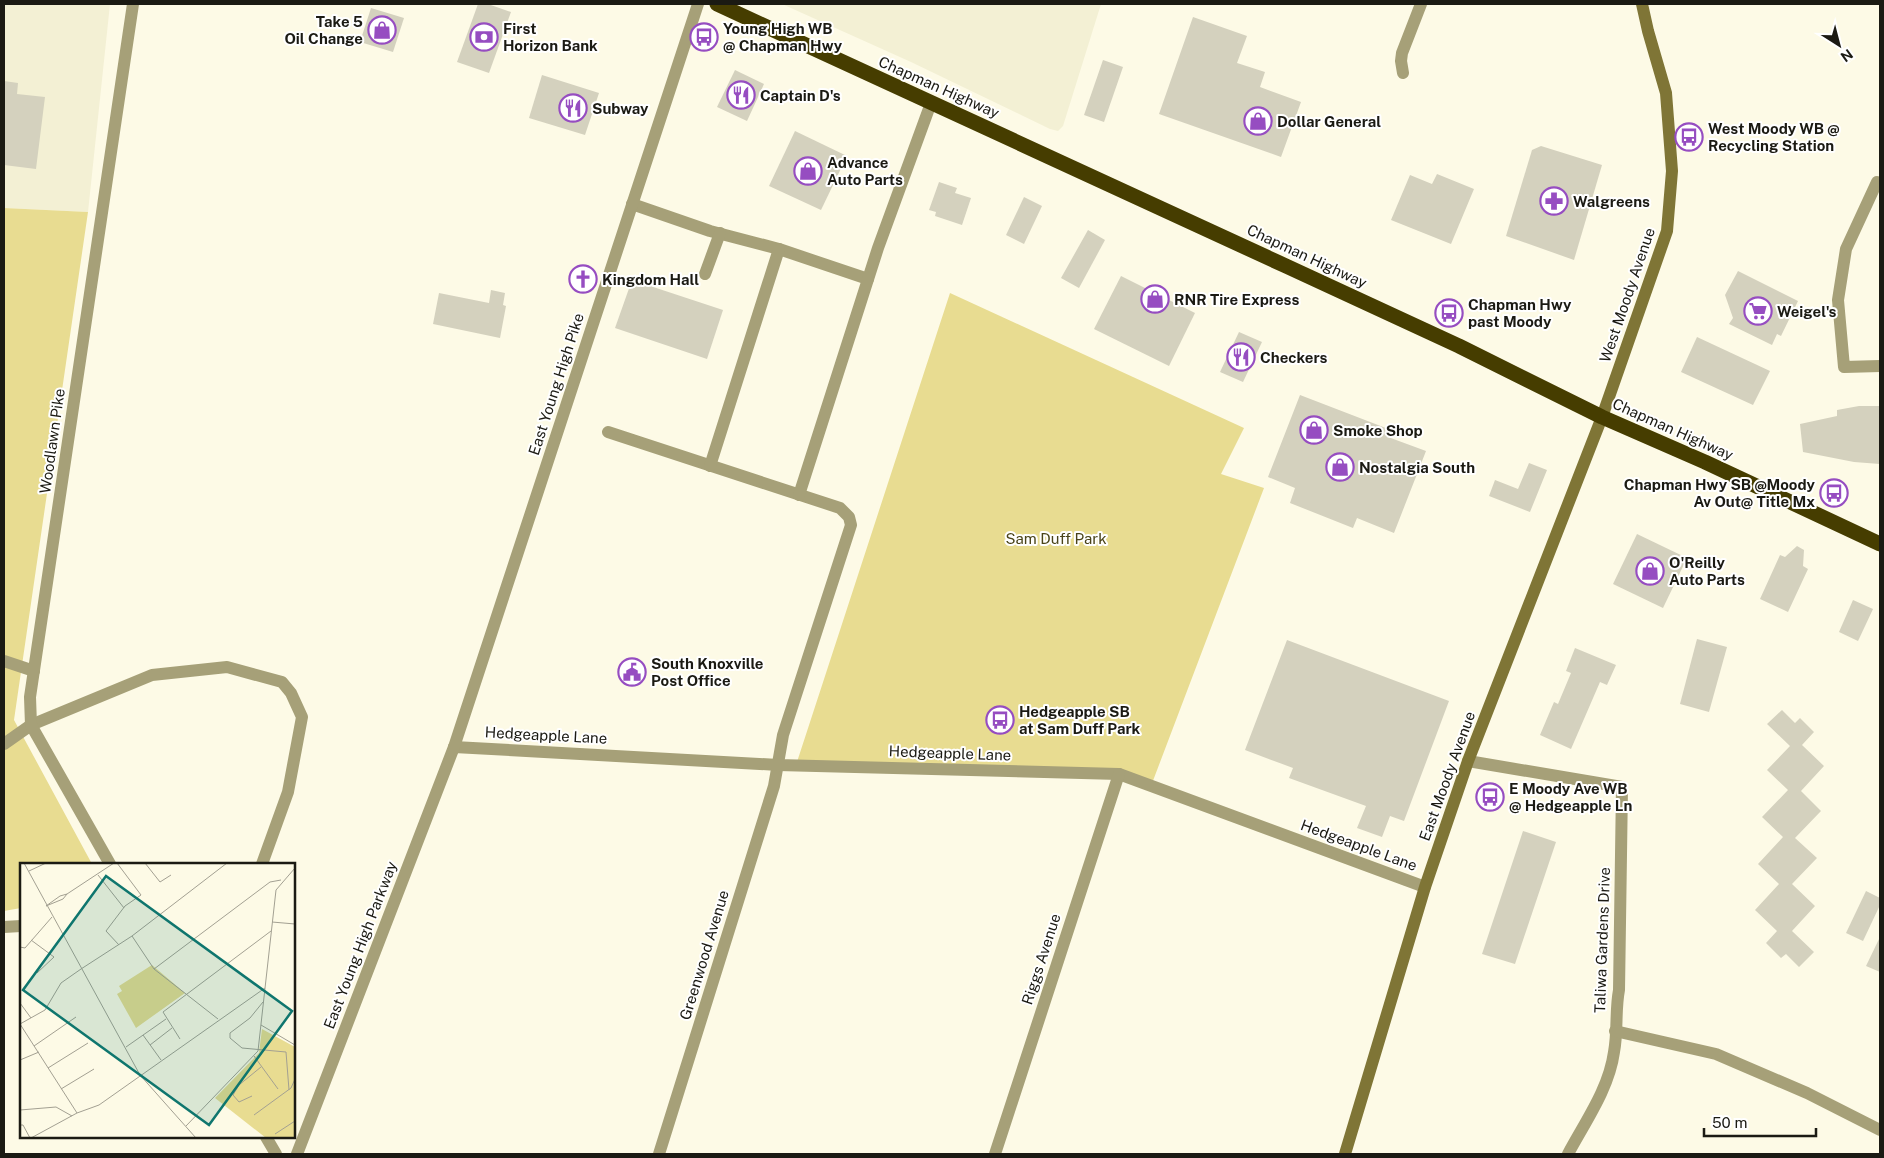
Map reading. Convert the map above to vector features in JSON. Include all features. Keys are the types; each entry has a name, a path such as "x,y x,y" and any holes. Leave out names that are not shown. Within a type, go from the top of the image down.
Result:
{"highway":[{"name":"Chapman Highway","path":"717,4 931,103 1019,141 1459,346 1602,417 1705,462 1880,544"}],"main road":[{"name":"West Moody Avenue","path":"1602,417 1667,231 1672,171 1666,93 1642,4"},
{"name":"East Moody Avenue","path":"1345,1154 1425,886 1468,761 1602,417"}],"street":[{"name":"Woodlawn Pike","path":"109,863 30,725 30,697 133,4"},
{"name":"East Young High Pike","path":"454,747 698,4"},
{"path":"1404,73 1401,60 1402,53 1421,4"},
{"path":"608,432 799,495 868,279 931,103"},
{"path":"1876,182 1846,249 1838,300 1844,367 1880,366"},
{"path":"632,204 720,233 779,249 868,279"},
{"path":"705,274 720,233"},
{"path":"710,466 779,249"},
{"name":"Greenwood Avenue","path":"659,1154 774,786 783,735 851,525 850,517 840,508 799,495"},
{"path":"4,661 34,670"},
{"path":"4,744 30,725 152,675 227,667 282,682 291,693 302,717 288,792 262,863"},
{"name":"Hedgeapple Lane","path":"454,747 778,765 1119,774 1425,886"},
{"name":"East Young High Parkway","path":"297,1154 454,747"},
{"name":"Taliwa Gardens Drive","path":"1468,761 1622,787 1619,990 1616,1005 1614,1052 1602,1092 1568,1154"},
{"name":"Riggs Avenue","path":"995,1154 1119,774"},
{"path":"4,927 20,926"},
{"path":"1615,1031 1716,1054 1807,1093 1880,1130"},
{"path":"267,1138 276,1154"}],"shaded area":[{"path":"4,4 110,4 88,212 4,208"},
{"path":"782,4 1101,4 1063,126 1058,131 1050,129 911,62"}],"green space":[{"path":"4,208 88,212 14,720 91,863 20,863 20,908 4,911"},
{"name":"Sam Duff Park","path":"950,293 1244,428 1221,474 1264,488 1151,786 1119,774 796,765"}],"building":[{"name":"First Horizon Bank","path":"478,4 488,4 511,12 489,73 457,62"},
{"name":"Take 5 Oil Change","path":"371,8 404,18 393,52 360,42"},
{"path":"1193,17 1247,36 1237,63 1265,72 1260,87 1301,102 1281,157 1159,114"},
{"path":"1103,60 1123,67 1104,122 1084,115"},
{"name":"Captain D's","path":"735,70 764,84 747,121 717,107"},
{"path":"542,75 599,93 585,135 529,118"},
{"path":"4,81 18,83 17,94 45,97 36,169 4,165"},
{"name":"Advance Auto Parts","path":"795,131 847,156 821,210 769,186"},
{"name":"Walgreens","path":"1541,146 1602,165 1574,260 1506,236 1532,150"},
{"path":"1437,174 1474,189 1451,244 1391,220 1410,175 1432,184"},
{"path":"939,182 957,188 955,193 971,198 962,225 935,216 936,212 929,210"},
{"path":"1024,197 1042,206 1024,244 1006,235"},
{"path":"1088,230 1105,240 1079,288 1061,278"},
{"path":"1738,271 1798,301 1781,336 1777,334 1772,345 1729,324 1733,318 1725,295"},
{"path":"1121,276 1195,313 1169,366 1094,329"},
{"path":"632,280 723,310 707,359 615,328"},
{"path":"491,290 505,293 503,305 506,306 500,338 433,324 439,293 489,303"},
{"name":"Checkers","path":"1239,332 1262,342 1243,382 1220,372"},
{"path":"1697,337 1770,371 1753,405 1681,372"},
{"path":"1300,395 1391,430 1388,437 1426,451 1394,533 1357,518 1353,528 1290,503 1295,488 1268,477"},
{"path":"1859,406 1880,406 1880,464 1854,462 1803,452 1800,424 1837,416 1837,410"},
{"path":"1529,463 1547,470 1530,512 1489,496 1495,480 1518,489"},
{"name":"O'Reilly Auto Parts","path":"1637,534 1687,558 1663,608 1613,584"},
{"path":"1797,546 1804,550 1803,566 1808,569 1788,612 1760,599 1780,555 1785,557"},
{"path":"1853,600 1873,609 1858,641 1839,632"},
{"path":"1697,639 1727,647 1709,712 1680,704"},
{"path":"1287,640 1449,701 1404,821 1390,816 1382,837 1357,828 1366,806 1289,778 1293,768 1245,750"},
{"path":"1575,648 1616,665 1607,685 1600,682 1571,749 1540,735 1554,702 1558,704 1571,673 1566,671"},
{"path":"1782,710 1795,723 1800,718 1814,732 1802,745 1824,766 1801,791 1821,811 1795,838 1817,858 1792,884 1815,906 1792,931 1814,952 1799,967 1786,954 1781,958 1766,943 1777,931 1755,910 1779,884 1758,864 1783,837 1762,817 1788,790 1767,770 1790,746 1767,724"},
{"path":"1523,831 1556,842 1515,964 1482,954"},
{"path":"1866,891 1880,898 1880,905 1863,941 1846,933"},
{"path":"1880,937 1880,972 1866,966"}],"place":[{"name":"Take 5 Oil Change","path":"382,30"},
{"name":"First Horizon Bank","path":"484,37"},
{"name":"Young High WB @ Chapman Hwy","path":"704,37"},
{"name":"Captain D's","path":"741,95"},
{"name":"Subway","path":"573,108"},
{"name":"Dollar General","path":"1258,121"},
{"name":"West Moody WB @ Recycling Station","path":"1689,137"},
{"name":"Advance Auto Parts","path":"808,171"},
{"name":"Walgreens","path":"1554,201"},
{"name":"Kingdom Hall","path":"583,279"},
{"name":"RNR Tire Express","path":"1155,299"},
{"name":"Weigel's","path":"1758,311"},
{"name":"Chapman Hwy past Moody","path":"1449,313"},
{"name":"Checkers","path":"1241,357"},
{"name":"Smoke Shop","path":"1314,430"},
{"name":"Nostalgia South","path":"1340,467"},
{"name":"Chapman Hwy SB @Moody Av Out@ Title Mx","path":"1834,493"},
{"name":"O'Reilly Auto Parts","path":"1650,571"},
{"name":"South Knoxville Post Office","path":"632,672"},
{"name":"Hedgeapple SB at Sam Duff Park","path":"1000,720"},
{"name":"E Moody Ave WB @ Hedgeapple Ln","path":"1490,797"}]}
